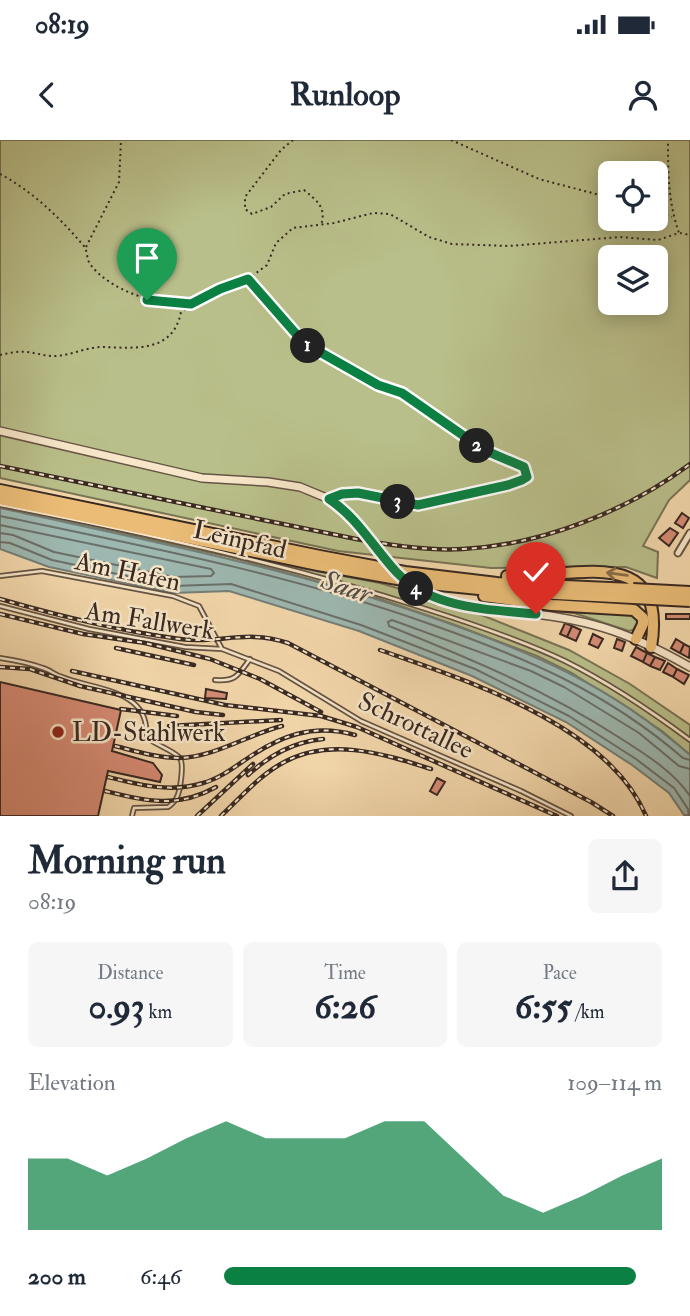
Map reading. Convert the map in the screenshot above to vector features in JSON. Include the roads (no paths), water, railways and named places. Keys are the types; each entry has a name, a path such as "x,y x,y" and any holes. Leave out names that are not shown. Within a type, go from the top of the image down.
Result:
{"highway":[{"path":"0,490 362,568 405,572 424,579 633,593 690,601"},
{"path":"0,499 424,579 522,602 634,610 643,618 636,639"},
{"path":"424,579 610,573 629,576 641,584 651,601 651,647"},
{"path":"633,593 690,592"}],"street":[{"path":"0,431 202,478 285,483 312,491 329,499 357,522 391,567 428,596 472,607 590,623 636,639 690,667"},
{"path":"678,554 690,533"}],"lane":[{"name":"Leinpfad","path":"0,505 283,567 441,613 564,661 625,695 690,740"},
{"name":"Am Hafen","path":"0,576 42,571 173,596 199,606 222,649"},
{"name":"Am Fallwerk","path":"0,606 89,629 185,647 222,649 250,659 237,677 228,681 215,680"},
{"path":"0,658 43,668 62,678 110,690 124,696 144,713 148,726 146,737 183,762 180,788 177,798 168,807 134,808 132,816"},
{"name":"Schrottallee","path":"250,659 279,671 361,721 521,791 571,816"}],"water":[{"path":"0,508 217,556 325,584 431,617 536,657 599,689 629,708 690,755 690,815 684,815 669,793 632,765 566,722 472,676 359,631 229,591 173,593 49,567 0,549"}],"railway":[{"path":"0,466 356,539 409,547 463,549 523,541 582,523 639,497 690,464"},
{"path":"0,599 157,636 194,640 259,637 288,643 613,816"},
{"path":"0,614 83,634 145,643 210,659 260,679 321,712"},
{"path":"116,648 194,665"},
{"path":"380,650 492,692 568,731 600,756 627,784 646,816"},
{"path":"0,667 30,669 80,686 196,712 223,715"},
{"path":"72,671 225,705 321,716 357,727 557,816"},
{"path":"121,709 177,716"},
{"path":"169,726 281,720"},
{"path":"115,746 163,757 192,757 282,726"},
{"path":"108,777 155,787 191,786 214,779 284,738 325,730 355,735"},
{"path":"155,734 183,733"},
{"path":"248,775 282,751 323,739"},
{"path":"221,816 271,770 297,756 316,751 335,749 374,753 431,769"},
{"path":"197,816 253,764"},
{"path":"105,791 134,798 175,801 202,794 216,787"}],"place":[{"name":"LD-Stahlwerk","path":"58,732"}],"water label":[{"name":"Saar","path":"347,586"}]}
